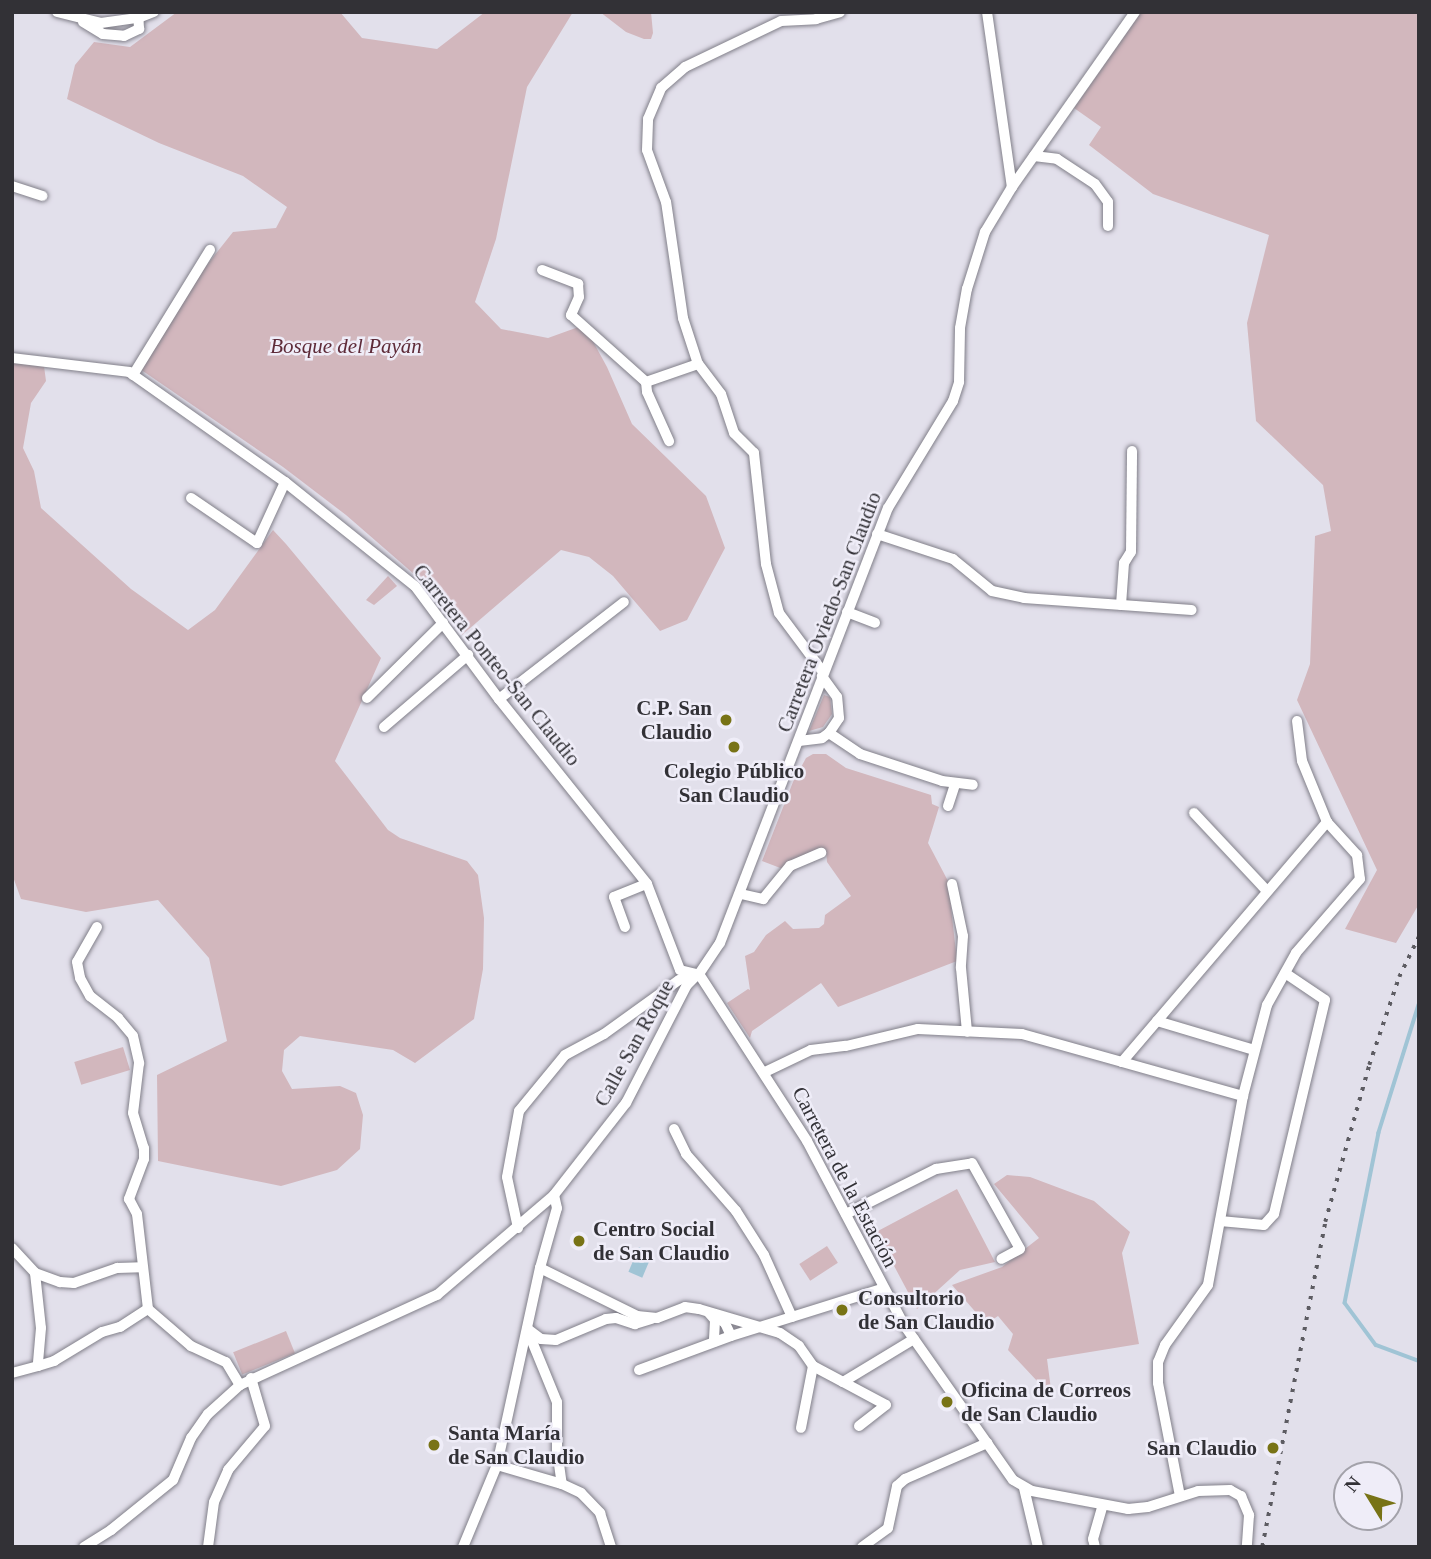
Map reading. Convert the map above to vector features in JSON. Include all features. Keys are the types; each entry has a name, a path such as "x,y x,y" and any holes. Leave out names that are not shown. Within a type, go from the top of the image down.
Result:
{"street":[{"path":"58,12 102,23 154,12"},
{"path":"799,741 814,740 830,733 839,718 840,706 823,674 779,613 766,564 754,453 734,433 722,394 698,364 683,318 666,202 647,150 648,119 661,88 685,67 781,21 816,19 840,12"},
{"path":"987,12 1012,187"},
{"name":"Carretera Oviedo-San Claudio","path":"698,975 720,943 741,894 877,534 906,476 953,401 959,382 960,328 974,260 985,232 1012,187 1130,14"},
{"path":"75,18 103,34 124,36 138,29 138,15"},
{"path":"1034,156 1065,163 1095,184 1108,202 1108,226"},
{"path":"12,186 42,195"},
{"path":"132,375 210,250"},
{"path":"542,270 578,284 579,298 571,315 646,382 647,391 669,441"},
{"name":"Carretera Ponteo-San Claudio","path":"12,358 132,375 285,482 415,586 499,699 648,884 680,970 698,975"},
{"path":"646,382 698,364"},
{"path":"1121,605 1124,563 1131,552 1132,451"},
{"path":"191,498 257,543 285,482"},
{"path":"877,534 953,559 992,590 1024,598 1192,610"},
{"path":"499,699 624,601"},
{"path":"847,612 875,623"},
{"path":"367,698 443,623"},
{"path":"384,727 468,655"},
{"path":"1180,1496 1158,1383 1158,1362 1165,1345 1208,1285 1243,1096 1267,1005 1296,953 1360,879 1357,855 1327,821 1302,761 1297,722"},
{"path":"830,733 860,754 955,784 973,785"},
{"path":"948,806 955,784"},
{"path":"1194,813 1267,891"},
{"path":"1122,1062 1327,821"},
{"path":"741,894 763,899 790,866 821,853"},
{"path":"625,928 614,897 648,884"},
{"path":"952,884 963,936 961,968 967,1031"},
{"path":"97,927 77,962 80,978 90,996 118,1018 133,1036 139,1063 132,1113 144,1148 144,1159 129,1199 137,1214 141,1268 148,1309 191,1346 226,1362 240,1385"},
{"path":"1220,1221 1264,1225 1274,1214 1325,1000 1285,973"},
{"path":"518,1228 507,1177 519,1111 565,1055 604,1034 680,980 698,975"},
{"name":"Carretera de la Estación","path":"698,975 765,1072 807,1141 884,1288 914,1339 1013,1480 1024,1488"},
{"name":"Calle San Roque","path":"84,1547 111,1530 173,1480 191,1438 208,1414 240,1385 437,1296 554,1195 626,1103 687,985 698,975"},
{"path":"1157,1021 1254,1050"},
{"path":"765,1072 811,1050 846,1046 918,1029 967,1031 1022,1034 1243,1096"},
{"path":"674,1129 686,1154 736,1211 764,1255 792,1317"},
{"path":"846,1214 936,1169 972,1163 1020,1249 1001,1259"},
{"path":"463,1547 497,1465 540,1268 557,1208 554,1195"},
{"path":"12,1248 35,1273 74,1283 117,1268 141,1268"},
{"path":"540,1268 637,1316 657,1318"},
{"path":"35,1273 41,1328 38,1366"},
{"path":"639,1370 731,1336 884,1288"},
{"path":"527,1329 541,1339 556,1340 606,1319 616,1318 635,1324 685,1307 734,1317 780,1333 799,1346 813,1366 886,1405 859,1426"},
{"path":"12,1373 54,1362 102,1332 120,1327 148,1309"},
{"path":"708,1311 725,1323 731,1336"},
{"path":"708,1311 715,1320 714,1342"},
{"path":"731,1336 735,1328 734,1317"},
{"path":"527,1329 557,1402 556,1450 562,1484"},
{"path":"843,1382 914,1339"},
{"path":"801,1428 813,1366"},
{"path":"208,1547 214,1502 229,1470 265,1426 251,1378"},
{"path":"862,1547 888,1528 897,1486 905,1479 987,1443"},
{"path":"497,1465 562,1484 581,1493 600,1513 611,1547"},
{"path":"1038,1547 1024,1488 1137,1509 1217,1488 1241,1496 1249,1515 1247,1547"},
{"path":"1095,1547 1093,1539 1104,1505"}],"green space":[{"name":"Bosque del Payán","path":"177,12 340,12 362,38 437,49 485,12 573,12 527,87 496,239 475,302 501,329 548,338 584,325 607,367 632,424 706,496 725,548 687,620 660,631 613,576 589,557 561,550 462,635 422,581 346,515 283,467 137,367 168,314 233,232 276,228 287,207 243,176 159,143 67,99 75,65 94,42 130,47"},
{"path":"600,12 651,12 651,39 626,32"},
{"path":"1141,12 1419,12 1419,904 1396,943 1345,929 1377,870 1297,700 1310,664 1315,536 1331,531 1323,485 1256,421 1247,323 1269,235 1153,194 1089,145 1101,127 1074,108"},
{"path":"12,362 44,366 46,381 31,403 23,448 34,471 41,508 131,589 188,630 215,610 273,530 286,544 381,658 335,761 388,830 400,838 467,861 478,875 484,918 483,969 474,1019 415,1063 393,1050 300,1036 284,1050 282,1071 292,1089 340,1086 356,1093 363,1115 360,1149 337,1170 281,1186 158,1161 157,1075 227,1041 209,958 158,900 86,912 21,899 12,874"},
{"path":"388,576 397,586 374,605 366,600"},
{"path":"824,695 830,697 832,714 823,727 809,731"},
{"path":"813,754 826,754 846,768 931,795 932,804 939,807 928,843 948,881 957,961 838,1007 821,983 752,1031 750,1038 727,1003 750,990 745,956 754,952 766,935 785,921 793,929 819,928 824,924 825,915 851,896 827,862 826,849 783,869 762,861 793,782 806,758"},
{"path":"123,1047 130,1070 81,1085 74,1062"},
{"path":"1007,1175 1030,1177 1094,1201 1130,1232 1122,1253 1139,1344 1047,1359 1052,1397 1008,1350 1013,1334 998,1316 986,1324 952,1285 1002,1267 1039,1238 994,1184"},
{"path":"957,1189 995,1262 960,1270 917,1309 876,1232"},
{"path":"827,1246 838,1263 810,1281 799,1264"},
{"path":"286,1331 295,1353 242,1375 233,1352"}],"water":[{"path":"639,1247 653,1253 642,1278 628,1272"}],"waterway":[{"path":"1419,1005 1379,1133 1345,1303 1376,1345 1419,1361"}],"railway":[{"path":"1262,1547 1325,1222 1369,1065 1399,977 1419,936"}],"place":[{"name":"C.P. San Claudio","path":"726,720"},
{"name":"Colegio Público San Claudio","path":"734,747"},
{"name":"Centro Social de San Claudio","path":"579,1241"},
{"name":"Consultorio de San Claudio","path":"842,1310"},
{"name":"Oficina de Correos de San Claudio","path":"947,1402"},
{"name":"Santa María de San Claudio","path":"434,1445"},
{"name":"San Claudio","path":"1273,1448"}]}
